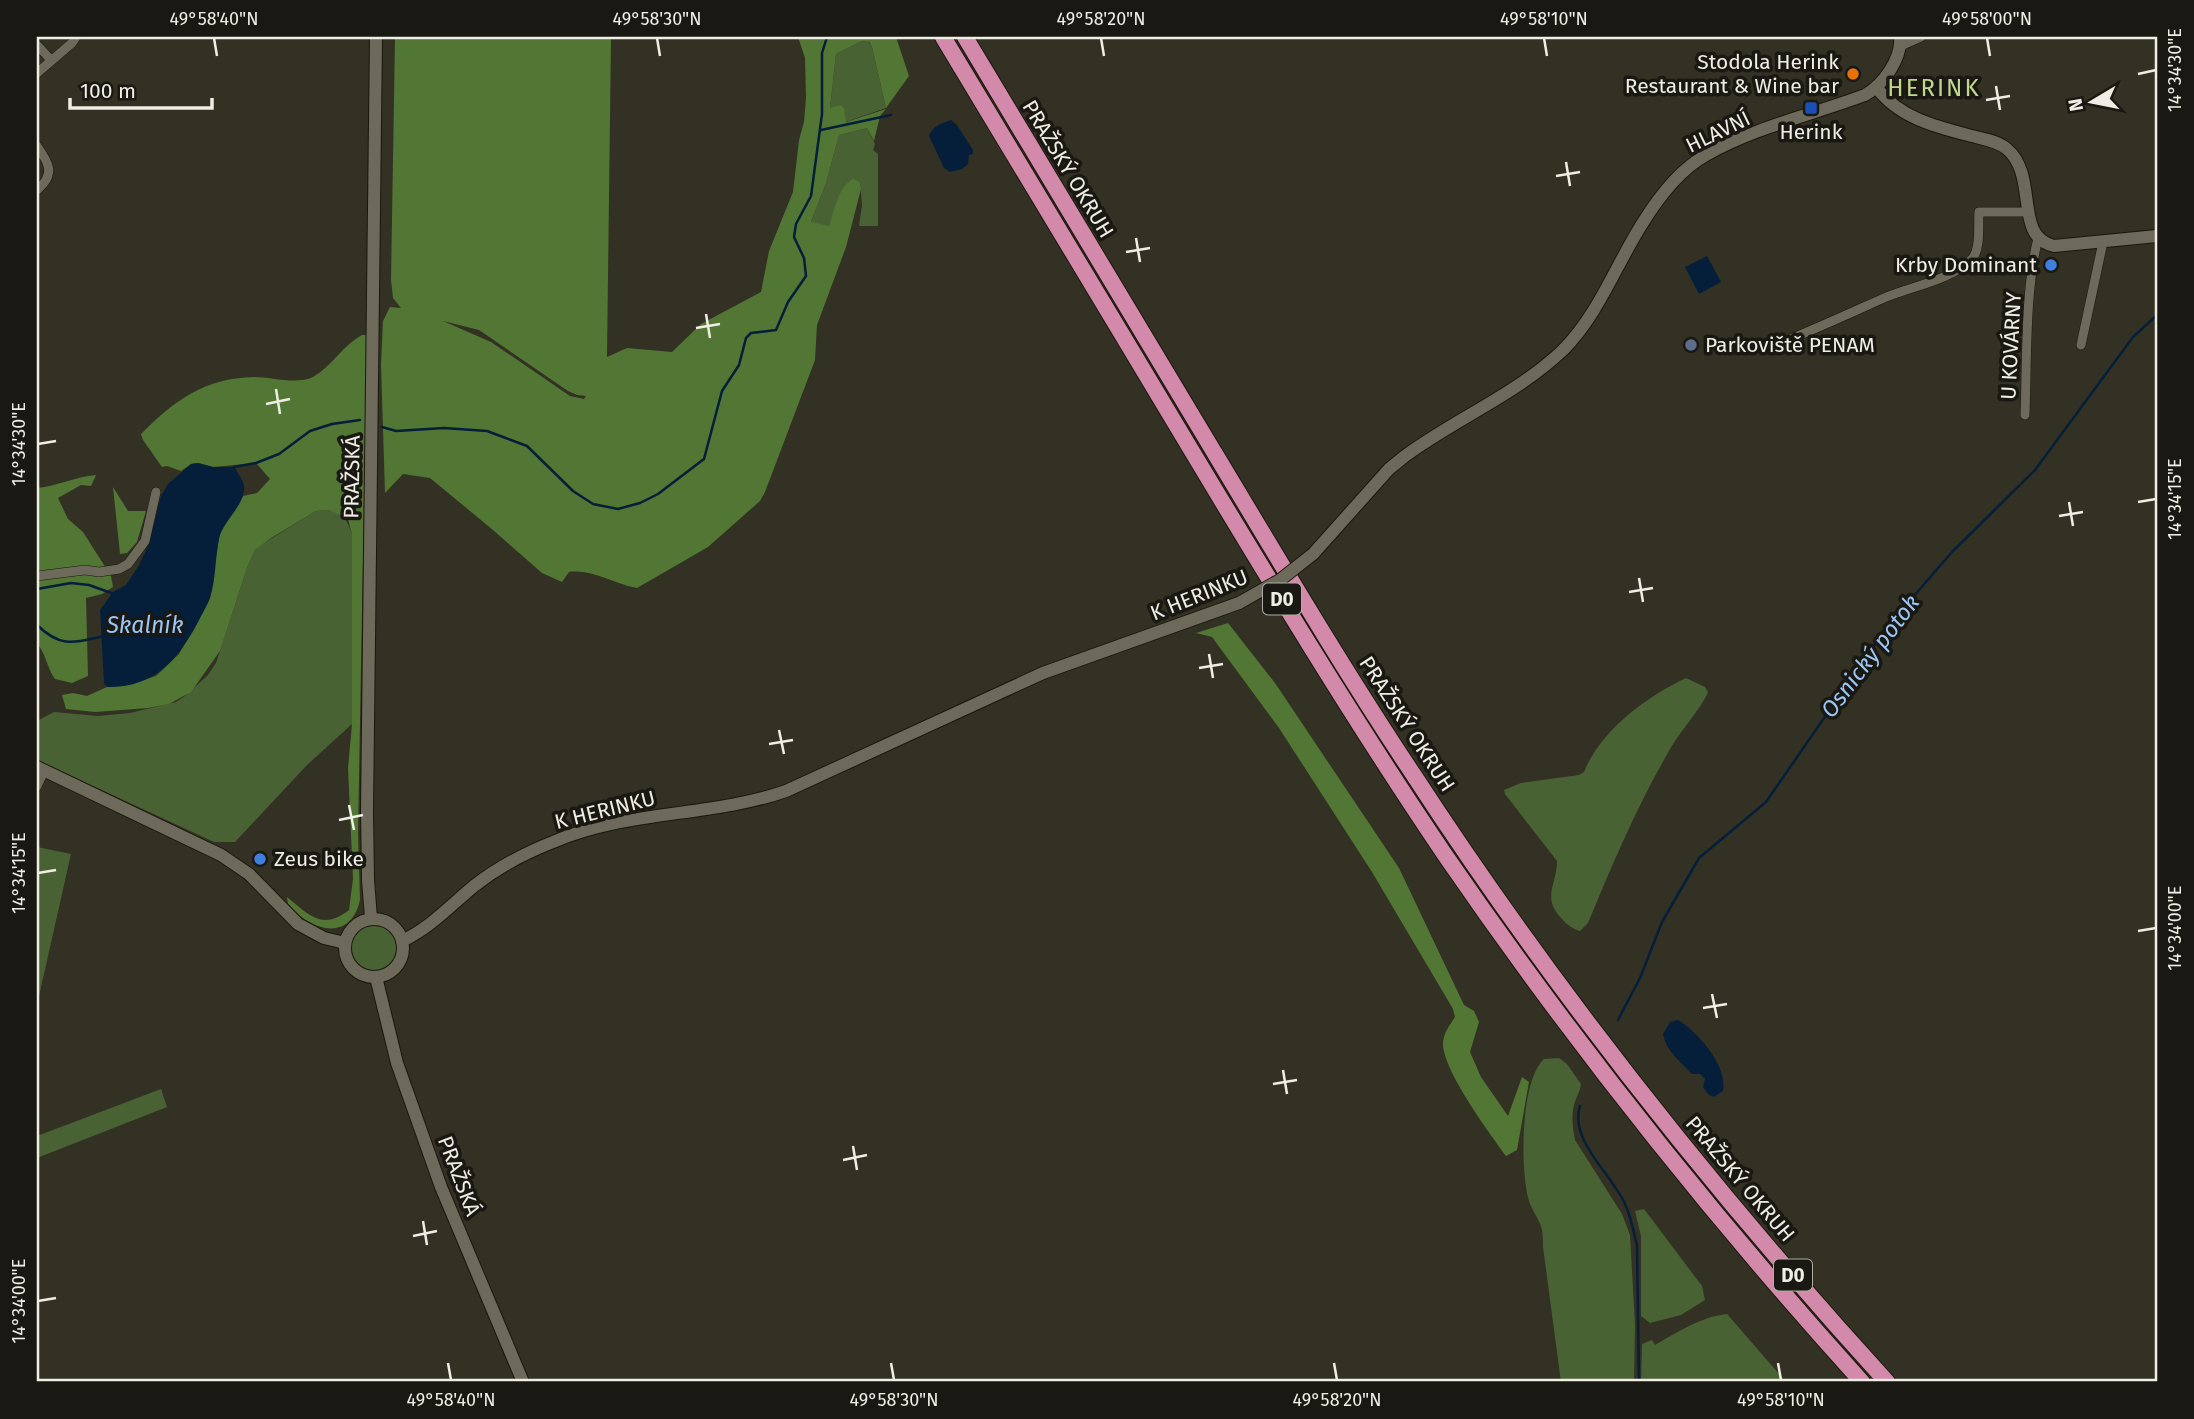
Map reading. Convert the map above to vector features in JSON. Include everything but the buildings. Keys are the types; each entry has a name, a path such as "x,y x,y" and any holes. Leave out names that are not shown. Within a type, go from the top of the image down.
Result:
{"highway":[{"name":"PRAŽSKÝ OKRUH","path":"943,37 1310,647 1445,854 1542,991 1615,1087 1718,1215 1862,1382"},
{"name":"PRAŽSKÝ OKRUH","path":"965,37 1334,650 1413,775 1551,972 1623,1068 1709,1176 1831,1321 1887,1382"}],"street":[{"path":"37,73 76,37"},
{"name":"PRAŽSKÁ","path":"371,918 367,810 376,37"},
{"path":"1921,37 1900,41 1892,65 1877,88 1902,112 2006,148 2023,174 2032,229 2038,238 2054,246 2157,236"},
{"path":"37,45 51,60"},
{"name":"HLAVNÍ","path":"1563,349 1581,329 1656,203 1688,167 1705,155 1735,141 1877,88"},
{"path":"37,146 48,161 50,172 45,183 37,190"},
{"path":"1771,347 1816,330 1886,297 1958,270 1972,259 1976,252 1979,212 2029,212"},
{"name":"U KOVÁRNY","path":"2025,415 2034,255 2038,238"},
{"path":"2081,345 2103,242"},
{"name":"K HERINKU","path":"402,941 422,929 475,885 507,863 572,834 666,814 752,801 790,790 1043,673 1239,603 1280,580 1313,554 1389,469 1405,456 1524,380 1563,349"},
{"path":"37,576 86,570 99,572 119,569 128,564 145,541 156,492"},
{"path":"37,786 41,769 221,855 249,874 298,924 324,938 345,943"},
{"path":"371,918 382,919 391,924 402,941 403,952 398,965 390,973 376,977 362,975 353,969 346,957 345,943 348,933 355,925 371,918"},
{"name":"PRAŽSKÁ","path":"376,977 397,1063 422,1135 523,1382"}],"green space":[{"path":"395,37 611,37 607,357 627,348 672,352 701,324 761,292 769,251 793,192 799,140 804,122 805,58 798,37 895,37 897,40 909,76 886,108 869,42 862,41 836,54 830,108 840,105 844,108 846,122 886,109 880,116 874,141 867,128 839,135 826,183 811,222 829,226 837,200 844,188 853,179 860,182 861,189 846,247 817,325 815,360 765,492 760,501 708,547 637,588 586,573 569,572 562,582 542,573 430,478 403,474 385,493 381,365 383,321 390,307 401,308 393,298 391,280","holes":["443,321 479,330 568,391 586,396 584,399 570,396 491,342"]},
{"path":"862,41 868,42 872,47 886,108 845,122 830,109 836,54"},
{"path":"867,128 875,144 873,150 878,154 878,226 859,226 862,205 860,182 838,199 829,226 813,224 811,222 826,183 839,135"},
{"path":"362,335 367,335 358,833 360,900 355,914 347,923 328,928 307,921 288,904 287,897 309,915 323,920 349,910 353,879 348,768 352,724 352,534 348,519 329,510 316,511 255,550 220,651 191,692 169,704 95,712 66,709 62,695 73,693 87,696 107,687 131,684 156,676 179,654 210,598 222,527 243,496 257,493 270,479 256,463 213,467 198,463 181,471 162,467 141,434 178,402 220,382 254,377 291,381 313,377"},
{"path":"96,475 91,486 81,485 58,498 68,519 83,532 111,576 113,587 102,594 86,598 88,676 72,683 55,679 37,644 37,488"},
{"path":"113,487 128,511 146,511 137,542 127,553 120,554"},
{"path":"329,510 344,518 352,534 352,724 307,765 235,842 214,842 39,761 37,721 54,712 98,716 130,713 176,702 185,696 208,675 216,663 255,550 316,511"},
{"path":"1228,623 1275,683 1399,868 1464,1005 1474,1011 1479,1022 1470,1052 1481,1077 1508,1116 1522,1077 1529,1082 1517,1150 1506,1156 1458,1084 1444,1053 1444,1038 1455,1017 1453,1009 1372,872 1279,728 1212,637 1196,633"},
{"path":"1686,678 1705,687 1708,692 1673,744 1646,793 1588,923 1580,931 1575,929 1564,921 1552,904 1557,861 1504,790 1521,783 1584,772 1601,742 1626,716"},
{"path":"37,847 71,854 37,1005"},
{"path":"374,925 390,932 397,948 390,964 374,971 358,964 351,948 358,932"},
{"path":"1559,1058 1567,1064 1581,1084 1573,1114 1575,1140 1622,1214 1630,1235 1635,1325 1634,1382 1561,1382 1542,1230 1529,1201 1523,1149 1526,1106 1536,1070 1544,1059"},
{"path":"161,1089 167,1107 37,1158 37,1136"},
{"path":"1644,1209 1702,1286 1705,1300 1681,1315 1650,1323 1641,1316 1641,1236 1635,1211"},
{"path":"1727,1314 1786,1382 1641,1382 1642,1344 1652,1340 1655,1345 1698,1322"}],"water":[{"path":"951,120 957,125 973,154 969,155 968,164 962,169 950,172 944,168 929,136 935,127"},
{"path":"1707,256 1721,282 1699,294 1685,267"},
{"name":"Skalník","path":"191,464 213,467 235,467 244,486 242,500 221,532 209,601 182,648 163,669 138,683 107,687 104,683 100,610 113,592 126,585 139,565 148,546 161,496 168,484"},
{"path":"1678,1020 1702,1041 1721,1071 1723,1091 1714,1097 1703,1087 1705,1079 1700,1074 1692,1074 1667,1046 1663,1034 1670,1022"}],"waterway":[{"path":"382,427 396,431 444,428 487,431 527,446 573,491 593,504 618,509 640,503 658,494 704,459 722,391 739,365 746,338 751,333 776,330 788,302 806,276 804,258 794,237 796,224 811,196 822,114 822,53 827,37"},
{"path":"821,130 891,115"},
{"name":"Osnický potok","path":"1618,1020 1640,978 1662,922 1699,858 1766,802 1887,627 1952,552 2035,470 2133,337 2157,315"},
{"path":"234,467 256,463 279,454 310,431 332,424 360,420"},
{"path":"37,589 71,583 89,585 114,594"},
{"path":"37,625 53,637 68,642 104,636"},
{"name":"Osnický potok","path":"1580,1106 1578,1119 1581,1132 1625,1204 1636,1241 1639,1382"}],"place":[{"name":"Stodola Herink Restaurant & Wine bar","path":"1853,74"},
{"name":"Herink","path":"1811,108"},
{"name":"Krby Dominant","path":"2051,265"},
{"name":"Parkoviště PENAM","path":"1691,345"},
{"name":"Zeus bike","path":"260,859"}],"district":[{"name":"HERINK","path":"1934,88"}]}
